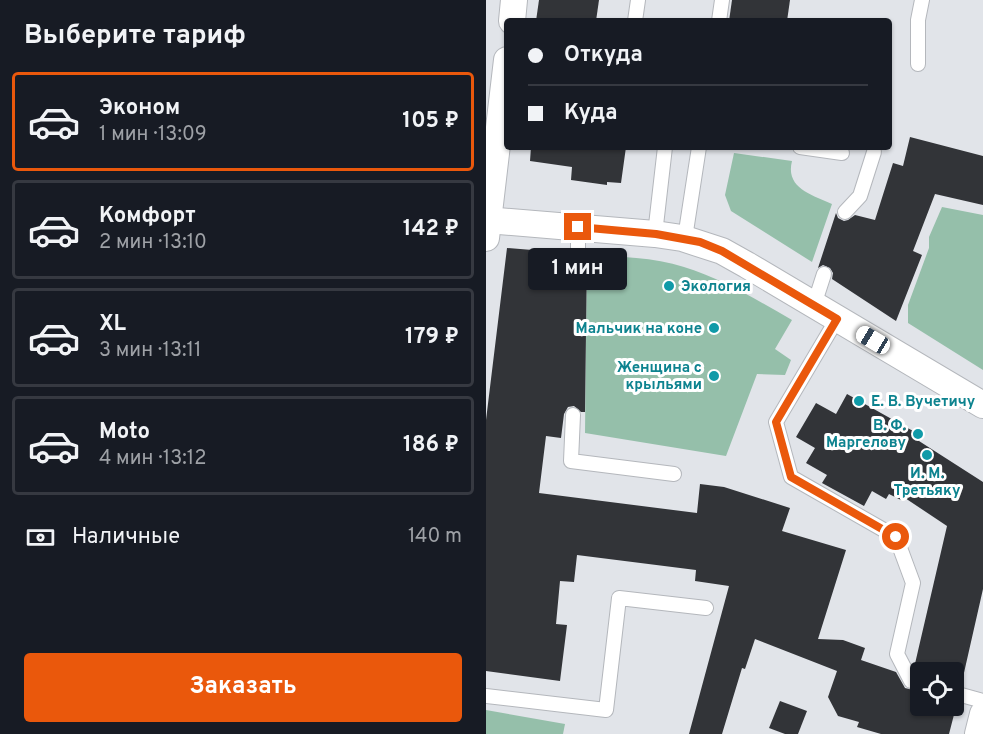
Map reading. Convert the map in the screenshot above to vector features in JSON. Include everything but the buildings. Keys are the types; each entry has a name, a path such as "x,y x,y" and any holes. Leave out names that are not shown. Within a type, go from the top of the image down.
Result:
{"street":[{"path":"512,18 514,0"},
{"path":"504,85 487,226 578,227 656,234 685,238 722,251 983,405"},
{"path":"978,734 983,714"}],"lane":[{"path":"635,18 638,0"},
{"path":"719,18 722,0"},
{"path":"918,64 918,20 922,0"},
{"path":"656,234 665,150"},
{"path":"685,238 699,150"},
{"path":"821,150 842,153"},
{"path":"845,212 860,196 874,152"},
{"path":"578,227 578,254"},
{"path":"814,305 824,274"},
{"path":"837,319 776,422 791,477 896,537 913,583 897,654 910,679"},
{"path":"573,415 571,461 674,474"},
{"path":"486,696 606,710 619,598 706,608"},
{"path":"964,696 983,701"}],"green space":[{"path":"734,153 792,161 792,178 796,184 809,194 832,204 812,262 731,211 725,195"},
{"path":"942,207 983,215 983,370 908,323 908,305 929,248 929,237"},
{"path":"587,255 649,259 684,267 726,284 792,320 775,349 791,360 785,375 757,374 726,456 585,433"},
{"path":"486,710 565,724 563,734 486,734"}],"place":[{"name":"Экология","path":"669,286"},
{"name":"Мальчик на коне","path":"714,328"},
{"name":"Женщина с крыльями","path":"714,376"},
{"name":"Е. В. Вучетичу","path":"859,401"},
{"name":"В. Ф. Маргелову","path":"918,434"},
{"name":"И. М. Третьяку","path":"927,455"}],"route":[{"path":"578,227 656,234 700,242 747,265 837,319 776,422 791,477 896,537"}]}
